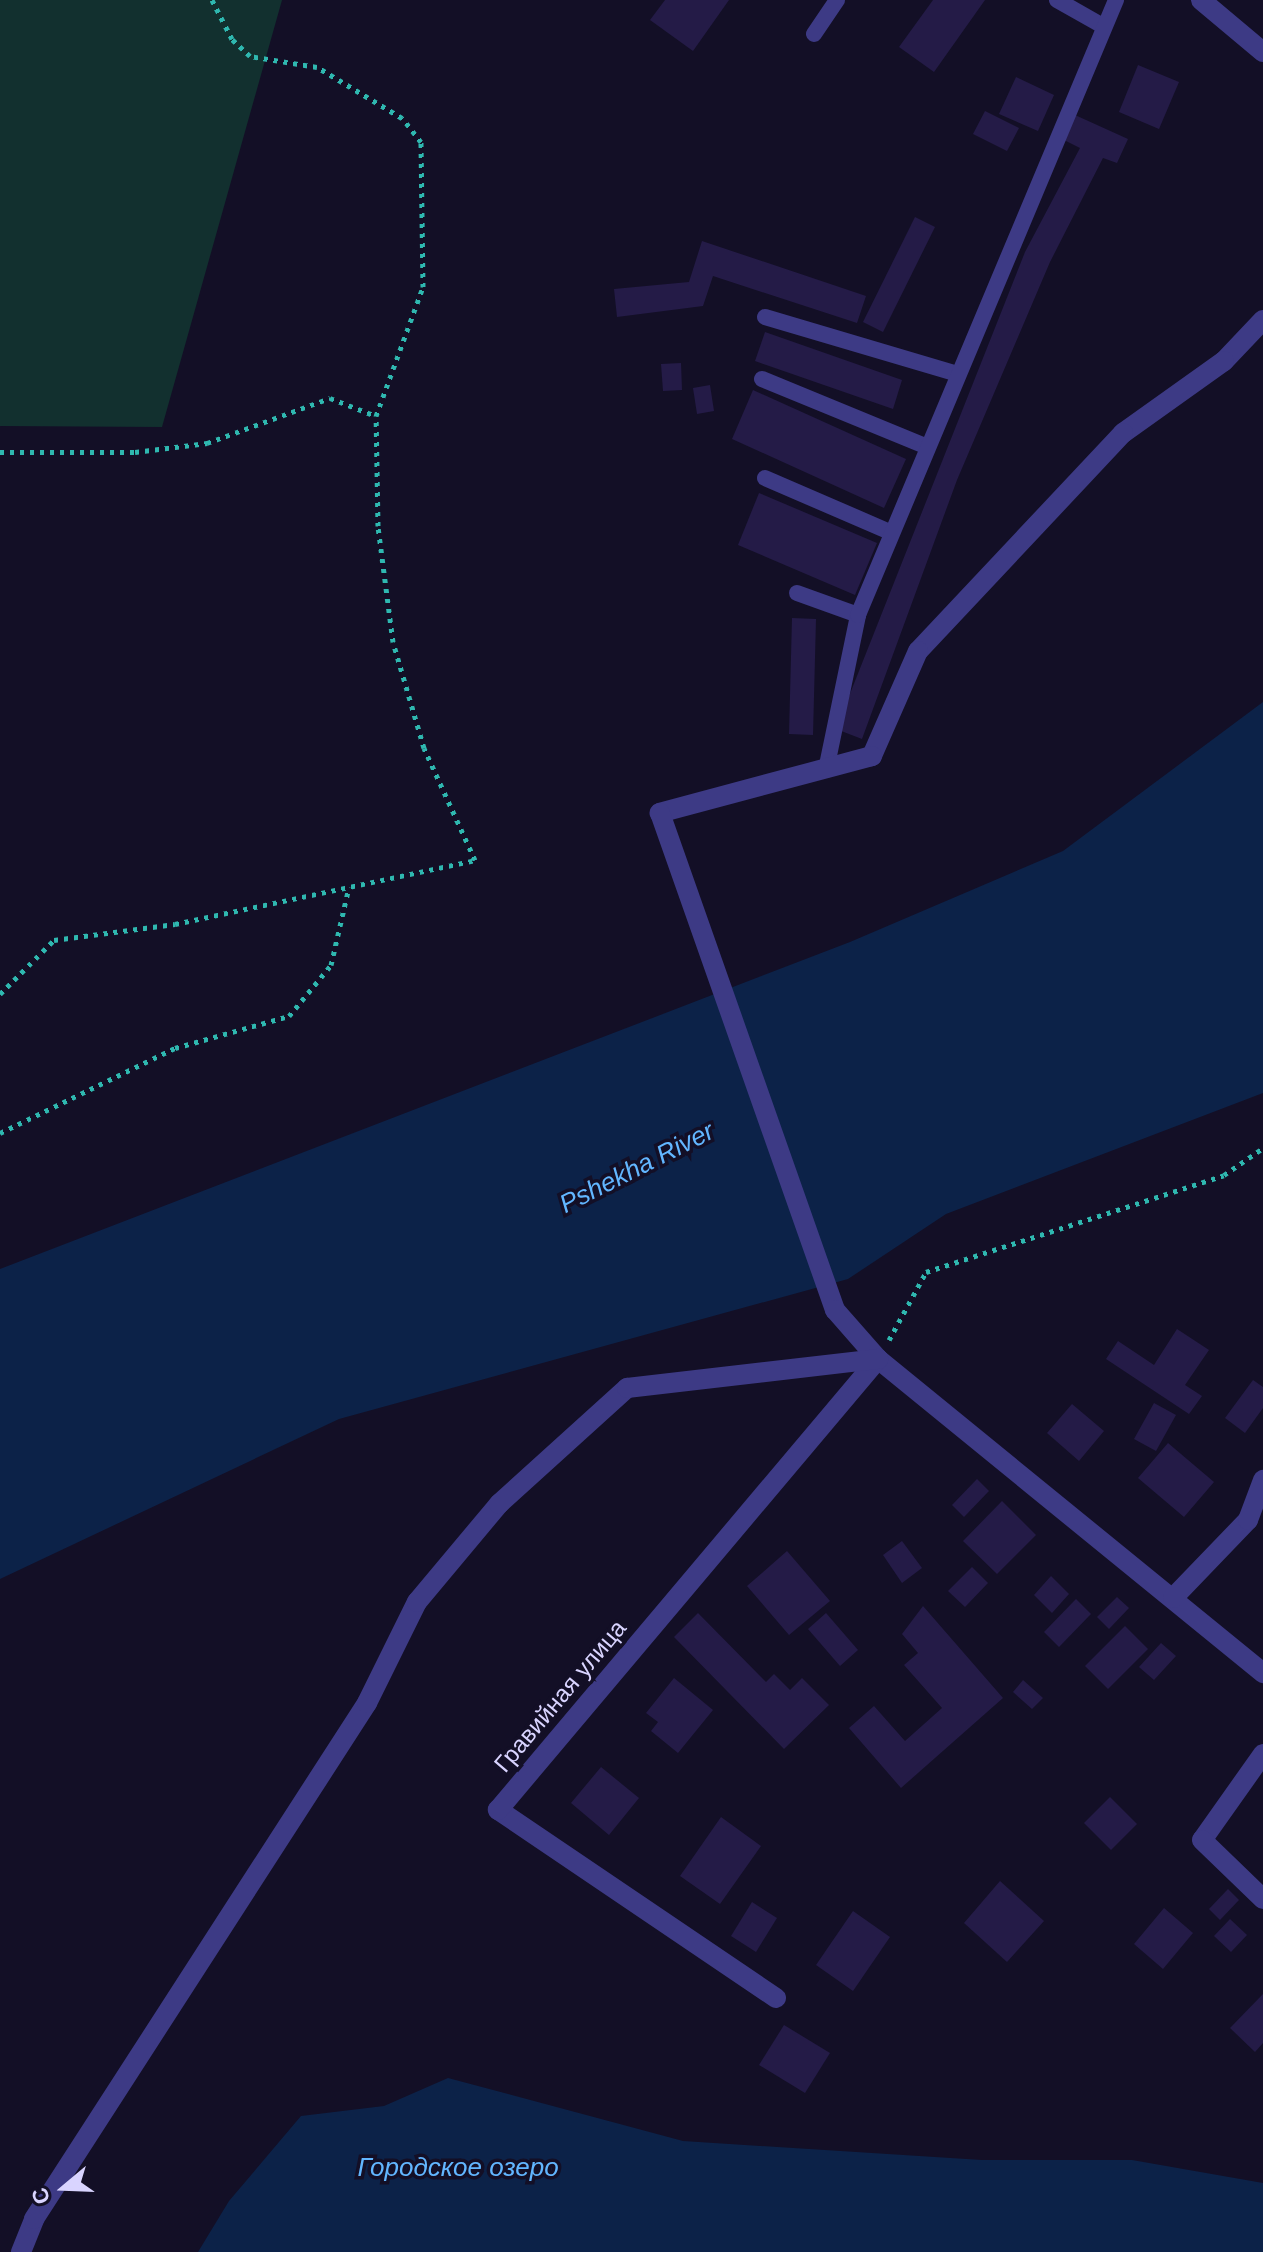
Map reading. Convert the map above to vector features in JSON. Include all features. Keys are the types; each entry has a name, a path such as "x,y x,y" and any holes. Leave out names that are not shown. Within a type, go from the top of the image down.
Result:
{"street":[{"path":"1201,0 1263,52"},
{"path":"1263,320 1224,361 1123,433 918,651 872,756 660,813 835,1310 878,1359 1263,1673"},
{"path":"21,2252 34,2219 367,1703 417,1602 499,1504 627,1388 878,1359"},
{"name":"Гравийная улица","path":"776,1998 498,1810 878,1359"},
{"path":"1173,1598 1248,1520 1263,1480"},
{"path":"1263,1754 1202,1840 1263,1899"}],"lane":[{"path":"814,34 837,0"},
{"path":"1057,0 1103,26"},
{"path":"826,770 858,615 954,373 1116,0"},
{"path":"765,317 954,373"},
{"path":"762,379 925,446"},
{"path":"765,478 890,532"},
{"path":"797,593 858,615"}],"path":[{"path":"0,994 54,940 175,924 475,860 424,748 393,642 378,526 376,416 423,287 421,142 402,118 317,67 250,56 232,39 212,0"},
{"path":"0,452 135,452 207,443 330,398 376,416"},
{"path":"0,1133 175,1048 289,1016 331,965 349,887"},
{"path":"878,1359 926,1272 1224,1175 1263,1148"}],"green space":[{"path":"0,0 282,0 162,427 0,426"}],"water":[{"name":"Pshekha River","path":"1263,702 1263,1093 946,1214 848,1279 339,1419 0,1579 0,1269 850,942 1063,851"},
{"name":"Городское озеро","path":"448,2078 683,2141 982,2160 1132,2160 1263,2183 1263,2252 198,2252 229,2201 301,2116 384,2106"}],"building":[{"path":"665,0 729,0 693,51 650,20"},
{"path":"933,0 985,0 934,72 899,47"},
{"path":"1138,65 1179,82 1159,129 1119,112"},
{"path":"1016,77 1054,95 1038,131 999,114"},
{"path":"985,111 1019,128 1007,151 973,134"},
{"path":"1075,115 1128,139 1117,163 1103,158 1050,262 957,480 862,739 836,729 1025,252 1080,148 1064,140"},
{"path":"915,217 935,227 883,332 863,322"},
{"path":"702,241 866,296 857,323 713,276 703,306 617,317 614,289 689,282"},
{"path":"765,332 902,380 893,409 755,361"},
{"path":"681,363 682,390 663,391 661,364"},
{"path":"710,385 714,411 697,414 693,388"},
{"path":"753,390 906,459 884,508 732,439"},
{"path":"759,493 877,543 855,595 738,545"},
{"path":"792,618 816,619 813,735 789,734"},
{"path":"1177,1329 1209,1350 1185,1385 1202,1396 1189,1414 1106,1359 1118,1341 1154,1365"},
{"path":"1253,1380 1263,1387 1263,1408 1245,1433 1225,1418"},
{"path":"1154,1403 1176,1415 1156,1451 1134,1439"},
{"path":"1072,1404 1104,1431 1079,1461 1047,1433"},
{"path":"1168,1443 1214,1482 1184,1517 1138,1478"},
{"path":"977,1479 989,1491 964,1517 952,1505"},
{"path":"1002,1501 1036,1535 997,1574 963,1541"},
{"path":"902,1541 922,1568 902,1583 883,1555"},
{"path":"787,1551 830,1601 789,1635 747,1586"},
{"path":"972,1567 988,1583 965,1607 948,1591"},
{"path":"1051,1576 1069,1594 1052,1613 1034,1595"},
{"path":"1117,1597 1129,1608 1109,1629 1097,1617"},
{"path":"1076,1599 1091,1614 1059,1647 1044,1632"},
{"path":"923,1606 1003,1698 901,1788 849,1728 874,1706 905,1741 942,1708 904,1665 918,1653 902,1634"},
{"path":"698,1613 766,1682 774,1674 790,1690 802,1678 829,1705 784,1749 674,1637"},
{"path":"826,1613 858,1650 840,1666 808,1629"},
{"path":"1125,1626 1148,1649 1108,1689 1085,1666"},
{"path":"1161,1643 1176,1656 1154,1680 1139,1667"},
{"path":"674,1678 713,1710 678,1753 651,1731 658,1722 646,1713"},
{"path":"1023,1680 1043,1698 1032,1709 1013,1692"},
{"path":"601,1767 639,1798 609,1835 571,1803"},
{"path":"1110,1797 1137,1824 1111,1850 1084,1823"},
{"path":"721,1817 761,1846 720,1904 680,1876"},
{"path":"1000,1881 1044,1921 1007,1962 964,1923"},
{"path":"1228,1889 1239,1900 1220,1920 1209,1909"},
{"path":"752,1902 777,1918 756,1952 731,1936"},
{"path":"1164,1908 1193,1933 1163,1969 1134,1944"},
{"path":"853,1911 890,1937 853,1991 816,1965"},
{"path":"1230,1919 1247,1935 1231,1952 1214,1936"},
{"path":"1263,1994 1263,2043 1255,2052 1230,2028"},
{"path":"784,2025 830,2053 805,2093 759,2065"}]}
